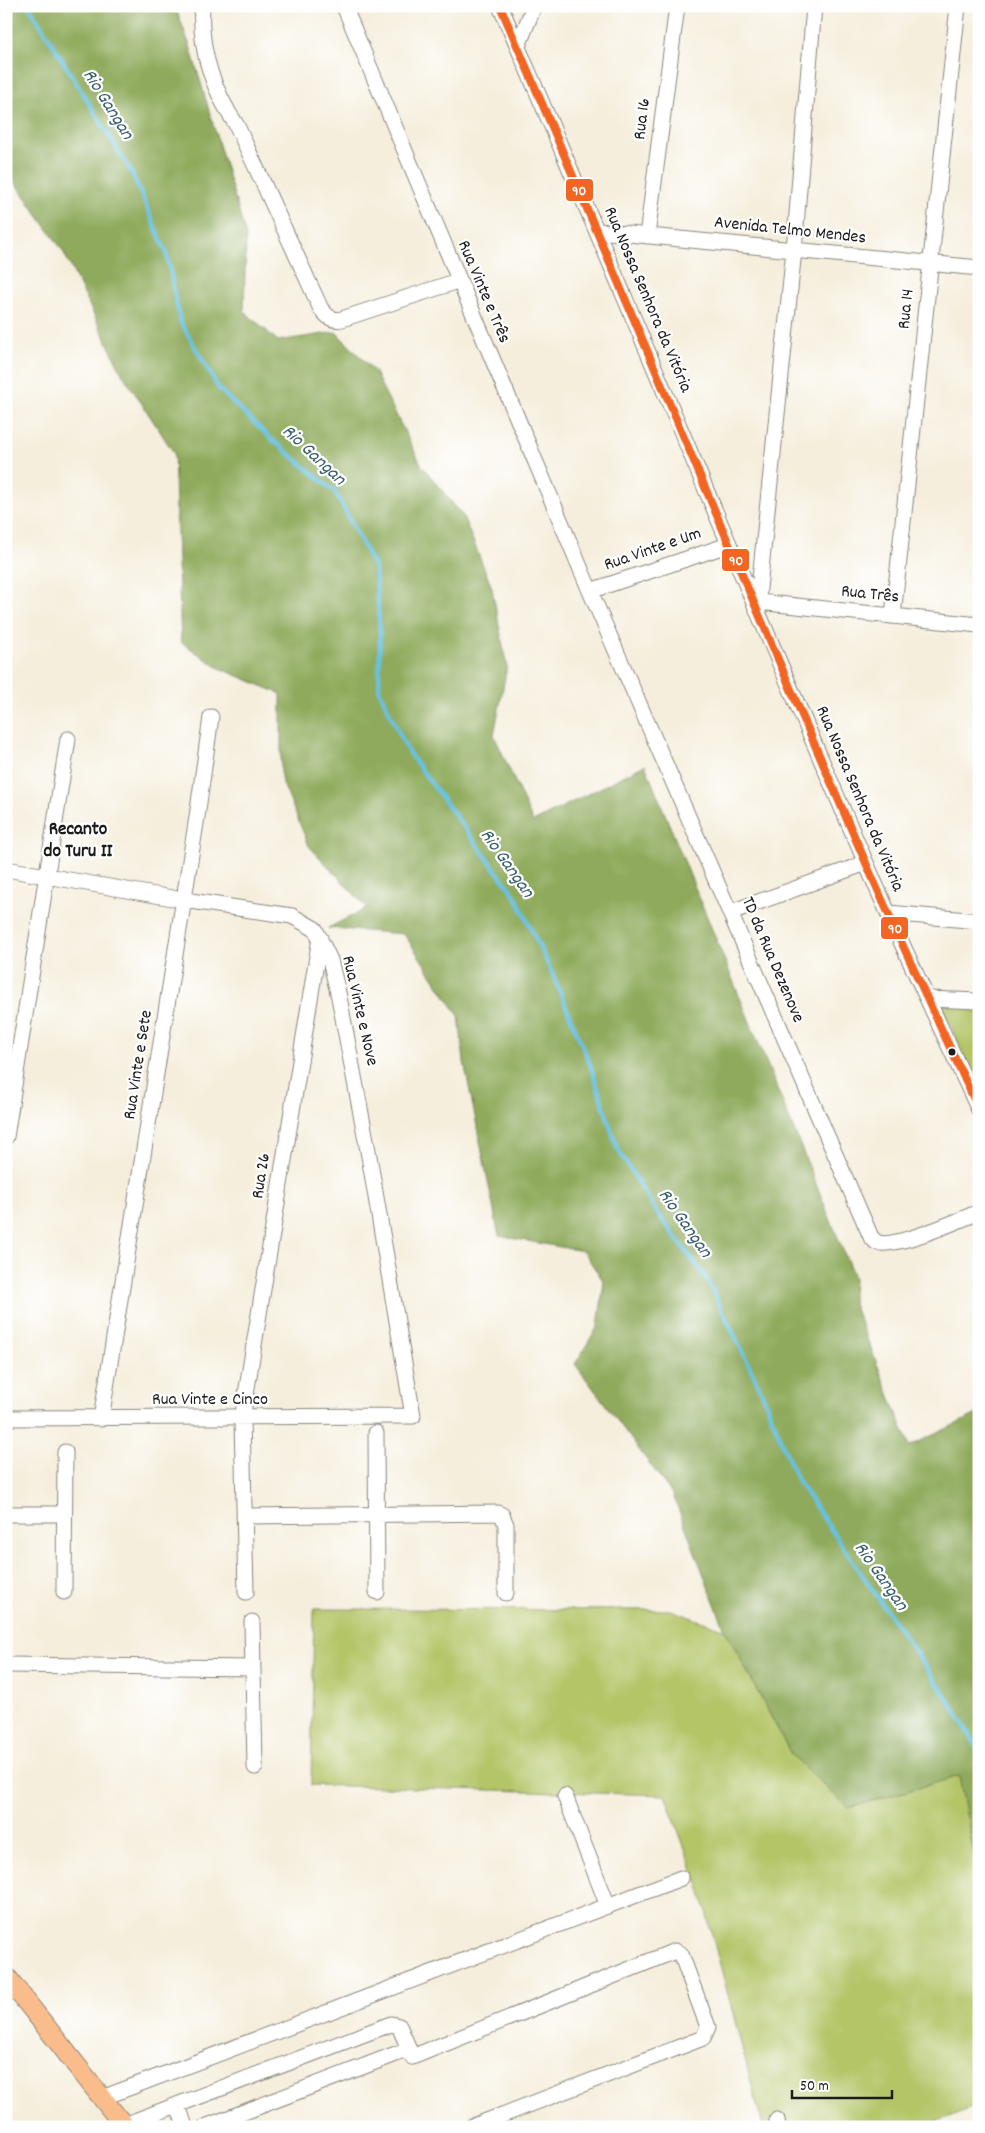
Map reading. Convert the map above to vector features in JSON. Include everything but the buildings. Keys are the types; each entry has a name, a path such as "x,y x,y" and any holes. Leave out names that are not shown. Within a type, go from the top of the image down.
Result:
{"main road":[{"path":"6,1976 124,2126"}],"street":[{"path":"202,6 200,29 203,49 215,87 237,126 321,309 328,318 334,320 342,318 458,281"},
{"name":"Rua Vinte e Três","path":"344,6 590,592"},
{"name":"Rua Nossa Senhora da Vitória","path":"500,6 598,231 728,545 758,606 888,913 979,1110"},
{"path":"518,46 534,6"},
{"name":"Rua 16","path":"647,236 677,6"},
{"name":"Rua Nossa Senhora da Vitória","path":"758,606 794,250 814,6"},
{"name":"Rua 14","path":"893,616 958,6"},
{"name":"Avenida Telmo Mendes","path":"598,231 979,268"},
{"name":"Rua Vinte e Um","path":"590,592 728,545"},
{"name":"TD da Rua Dezenove","path":"590,592 732,912 871,1237 881,1245 901,1240 979,1212"},
{"name":"Rua Três","path":"758,606 979,624"},
{"name":"Rua Vinte e Sete","path":"101,1419 184,900 211,717"},
{"path":"6,1136 45,876 68,739"},
{"path":"732,912 866,863"},
{"name":"Rua Vinte e Nove","path":"6,869 184,900 292,916 315,929 330,960 339,997 369,1156 413,1416"},
{"path":"888,913 979,921"},
{"name":"Rua 26","path":"246,1592 242,1419 320,938"},
{"path":"928,998 979,1001"},
{"name":"Rua Vinte e Cinco","path":"6,1418 242,1419 413,1416"},
{"path":"376,1433 377,1592"},
{"path":"64,1592 65,1452"},
{"path":"244,1516 492,1512 502,1516 506,1525 506,1593"},
{"path":"6,1514 64,1514"},
{"path":"252,1622 255,1767"},
{"path":"6,1665 253,1668"},
{"path":"565,1796 608,1906"},
{"path":"102,2098 681,1878"},
{"path":"412,2057 675,1951 681,1954 708,2027 703,2038 471,2127"},
{"path":"124,2126 391,2024 400,2026 409,2049 205,2127"},
{"path":"178,2104 185,2127"}],"green space":[{"path":"6,6 175,6 190,46 246,236 244,311 278,341 336,332 374,371 422,466 463,516 492,588 507,667 494,735 533,822 645,765 854,1277 853,1304 910,1446 979,1413 979,1881 959,1776 849,1808 792,1756 725,1630 673,1495 575,1364 598,1326 604,1282 583,1251 499,1236 464,1062 459,1016 404,934 328,928 367,908 309,846 281,779 281,694 219,668 181,642 174,453 123,375 63,251 6,170"},
{"path":"941,1004 979,1006 979,1090"},
{"path":"314,1609 671,1610 725,1630 792,1756 849,1807 959,1776 979,1881 979,2105 923,2127 763,2127 700,1889 665,1795 311,1785"}],"waterway":[{"name":"Rio Gangan","path":"29,6 132,173 166,252 180,321 219,389 269,437 335,492 375,568 380,631 379,690 408,752 516,897 553,975 591,1067 617,1148 655,1210 707,1279 760,1388 797,1480 954,1708 979,1751"}],"transit line":[{"name":"90","path":"500,6 819,756 979,1110"}],"district":[{"name":"Recanto do Turu II","path":"78,841"}]}
